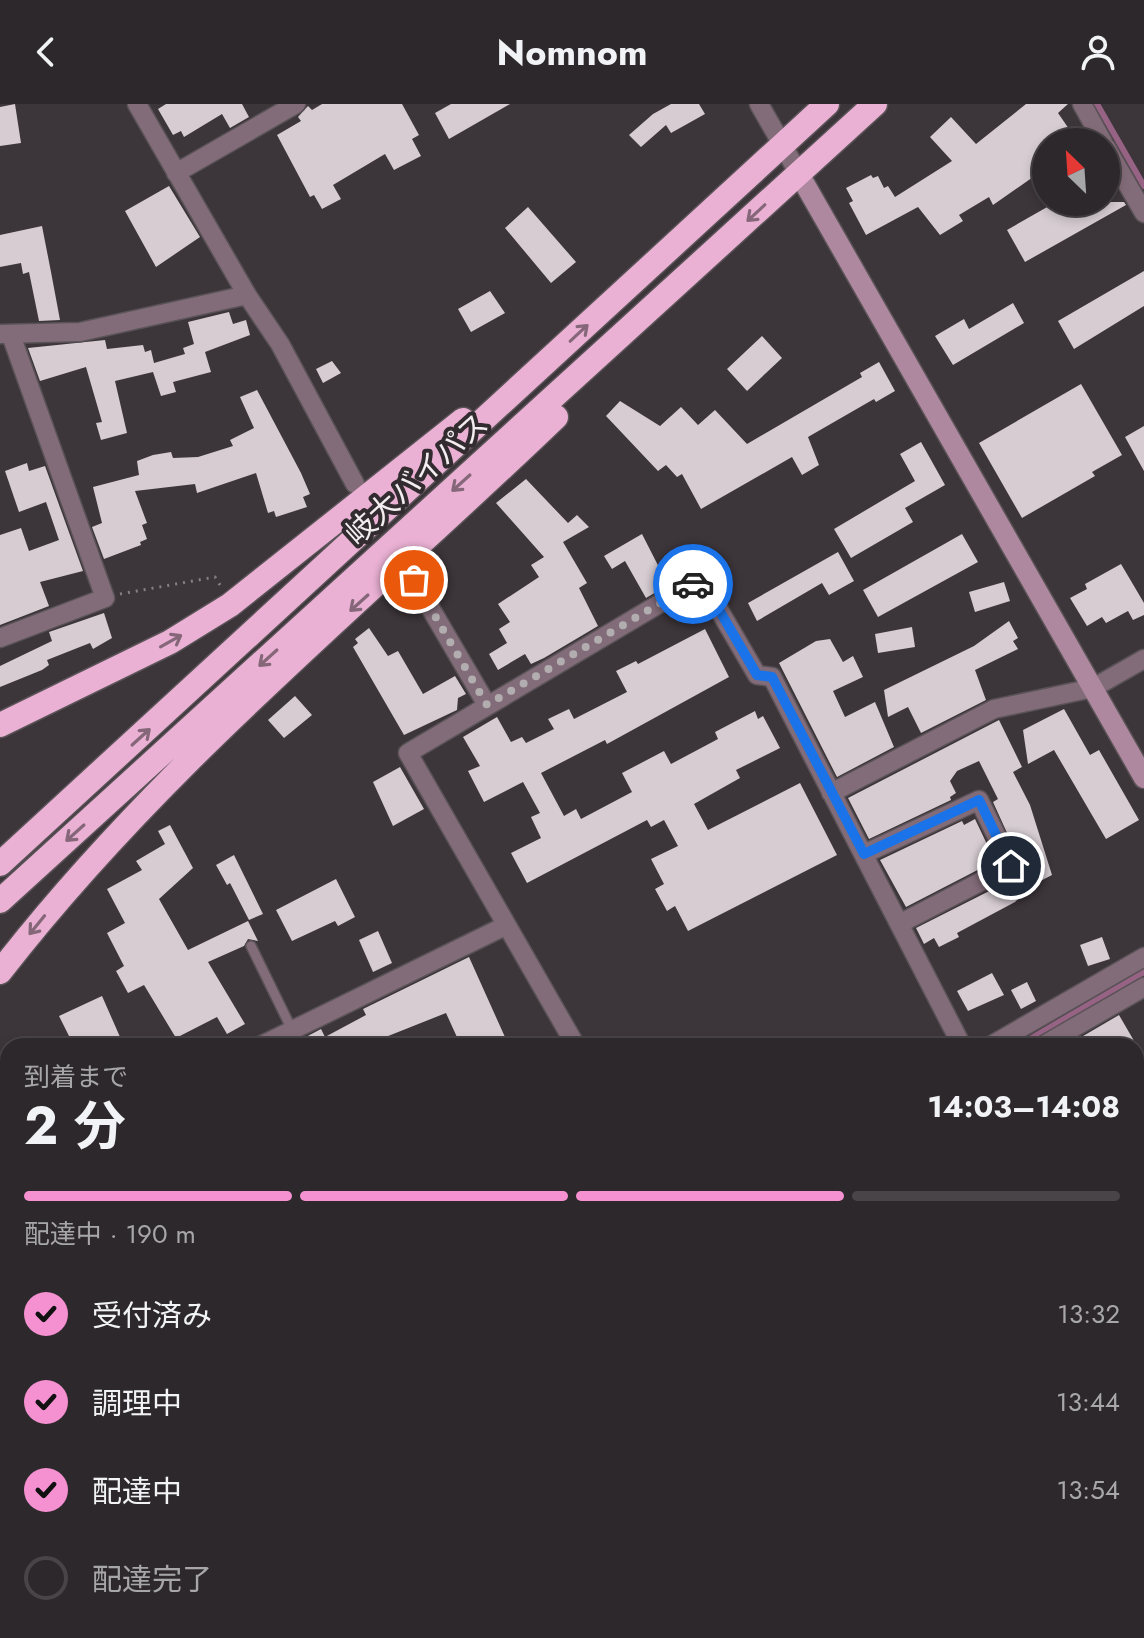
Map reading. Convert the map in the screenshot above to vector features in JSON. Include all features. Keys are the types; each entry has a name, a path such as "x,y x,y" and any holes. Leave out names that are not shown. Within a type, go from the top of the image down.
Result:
{"highway":[{"name":"岐大バイパス","path":"0,864 827,104"},
{"name":"岐大バイパス","path":"0,901 875,104"},
{"path":"0,972 74,879 143,804 440,529 625,352 626,332"},
{"path":"0,725 170,642 230,605 339,522 518,375 541,369"}],"street":[{"path":"137,104 247,295 280,344 355,484"},
{"path":"176,173 296,104"},
{"path":"759,104 1144,778"},
{"path":"1082,104 1096,128"},
{"path":"1120,171 1144,213"},
{"path":"0,638 105,598 5,335 80,332 247,295"},
{"path":"571,1038 408,753 701,579 757,675 772,677 958,1038"},
{"path":"414,580 487,705"},
{"path":"831,793 994,709 1093,688 1144,659"},
{"path":"864,854 979,800 1011,866 899,924"},
{"path":"274,1038 505,926"},
{"path":"1004,1038 1144,957"},
{"path":"1056,1038 1144,987"}],"lane":[{"path":"251,946 296,1038"}],"path":[{"path":"105,598 215,577 220,585"}],"building":[{"path":"15,104 21,143 0,146 0,107"},
{"path":"166,104 242,104 249,117 230,128 222,114 184,137 181,131 173,135 158,109"},
{"path":"322,104 402,104 419,135 412,139 421,156 394,170 385,154 333,185 341,199 322,209 314,195 310,197 277,135 301,121 298,117 308,106 312,110"},
{"path":"451,104 510,104 449,139 435,113"},
{"path":"671,104 699,104 705,114 671,133 666,125 641,147 629,135 653,114"},
{"path":"1026,104 1068,104 1058,113 1068,128 1032,128 1032,178 993,205 989,197 959,215 963,221 940,235 918,207 866,235 849,203 853,201 846,188 871,175 873,178 878,176 884,188 888,186 895,197 952,161 930,137 951,117 976,144"},
{"path":"169,186 200,237 156,267 125,211"},
{"path":"528,207 576,262 551,283 505,228"},
{"path":"1032,216 1107,216 1025,262 1007,230"},
{"path":"42,226 60,320 39,321 29,272 23,274 21,263 0,267 0,235"},
{"path":"1144,271 1144,306 1074,349 1058,321"},
{"path":"490,291 505,313 471,332 458,309"},
{"path":"1013,303 1024,323 953,365 935,336 964,319 969,329"},
{"path":"229,312 233,324 246,320 250,335 205,352 211,372 173,382 176,392 161,396 153,372 115,381 127,433 101,440 96,423 102,422 86,367 40,381 28,348 105,340 107,349 143,345 145,352 151,350 154,363 185,354 183,348 194,344 188,322"},
{"path":"762,336 782,358 747,391 727,369"},
{"path":"332,361 341,373 323,383 316,369"},
{"path":"879,362 895,391 876,402 874,399 808,437 819,465 802,475 792,457 701,509 682,474 677,477 666,465 658,471 606,416 620,401 660,426 681,407 698,425 715,410 747,444 862,377 860,373"},
{"path":"1081,384 1122,455 1092,472 1095,476 1022,518 979,443"},
{"path":"257,390 310,494 303,497 307,507 276,517 274,511 268,513 256,473 197,493 195,484 135,491 147,523 142,525 147,539 140,542 141,545 104,559 92,527 102,523 93,487 139,475 137,461 153,455 171,452 173,458 198,457 233,446 230,440 254,428 240,397"},
{"path":"1144,426 1144,471 1125,437"},
{"path":"921,442 945,485 905,508 913,522 851,558 834,529 915,481 900,454"},
{"path":"27,463 29,471 45,466 83,571 40,582 49,606 0,625 0,535 21,528 29,551 59,540 46,502 19,512 5,471"},
{"path":"526,479 568,523 577,515 589,527 563,542 587,583 579,588 598,626 531,664 525,654 498,670 489,654 507,643 499,629 510,622 498,604 539,577 531,565 544,557 496,503"},
{"path":"642,534 668,585 646,598 625,561 612,569 604,556"},
{"path":"962,534 978,562 878,617 863,590"},
{"path":"838,552 854,581 829,595 822,583 757,621 748,603"},
{"path":"1121,564 1144,603 1144,615 1133,620 1128,611 1106,623 1102,617 1087,626 1070,598 1087,589 1085,584"},
{"path":"1004,582 1010,601 975,612 969,592"},
{"path":"104,613 112,638 93,649 90,643 47,660 49,665 42,670 0,687 0,666 52,641 49,632"},
{"path":"1009,621 1018,638 1013,641 1018,649 975,670 986,700 921,733 908,707 888,717 884,690 974,646"},
{"path":"912,627 915,647 878,653 875,634"},
{"path":"369,628 388,656 398,651 423,694 455,676 466,694 458,698 457,710 404,735 353,647 358,643 355,639"},
{"path":"705,629 729,677 607,744 605,740 541,773 564,816 576,809 581,819 632,792 622,773 664,751 671,764 718,739 715,732 755,711 758,719 763,716 780,748 736,770 740,778 694,804 708,830 800,783 837,855 688,931 675,906 667,911 655,889 664,884 651,859 678,846 664,820 651,827 647,820 527,883 511,853 541,838 531,817 540,813 523,782 484,802 468,771 480,766 463,737 497,717 511,742 522,737 526,743 554,729 548,719 569,709 574,719 627,692 616,671 636,661 638,664"},
{"path":"830,639 843,662 853,656 863,677 833,691 845,717 875,702 894,747 837,777 779,663 816,641"},
{"path":"295,696 312,715 284,738 268,720"},
{"path":"1064,709 1090,755 1099,750 1139,820 1106,839 1054,750 1028,764 1023,730"},
{"path":"999,720 1022,767 1013,772 1030,805 1052,875 1017,893 1019,898 1015,902 957,933 959,937 939,947 934,938 924,944 916,928 1017,877 1023,868 993,802 998,799 979,761 957,771 950,781 956,793 950,797 951,800 869,839 848,798"},
{"path":"400,767 424,809 393,826 373,782"},
{"path":"975,819 995,861 906,907 880,860 962,821 964,825"},
{"path":"170,825 193,868 159,899 188,950 248,921 258,941 248,939 244,946 208,962 245,1024 227,1034 217,1017 176,1038 144,985 128,993 116,971 124,966 107,933 125,923 107,889 142,870 136,861 165,844 158,831"},
{"path":"234,855 263,914 249,920 230,883 227,885 216,865"},
{"path":"336,879 355,917 338,926 335,921 292,941 276,910"},
{"path":"378,931 392,963 373,972 359,940"},
{"path":"1102,937 1110,959 1088,966 1080,945"},
{"path":"469,957 505,1038 457,1038 446,1013 383,1038 304,1038 321,1029 325,1037 366,1015 363,1009"},
{"path":"992,973 1004,995 968,1011 957,991"},
{"path":"1027,982 1036,1001 1021,1009 1011,990"},
{"path":"102,996 120,1038 70,1038 59,1016"},
{"path":"1119,1015 1132,1038 1080,1038"}],"waterway":[{"path":"1097,104 1144,186"},
{"path":"1032,1038 1144,972"}],"way so far":[{"path":"414,580 487,705 693,584"}],"route":[{"path":"693,584 701,579 757,675 772,677 864,854 979,800 1011,866"}]}
